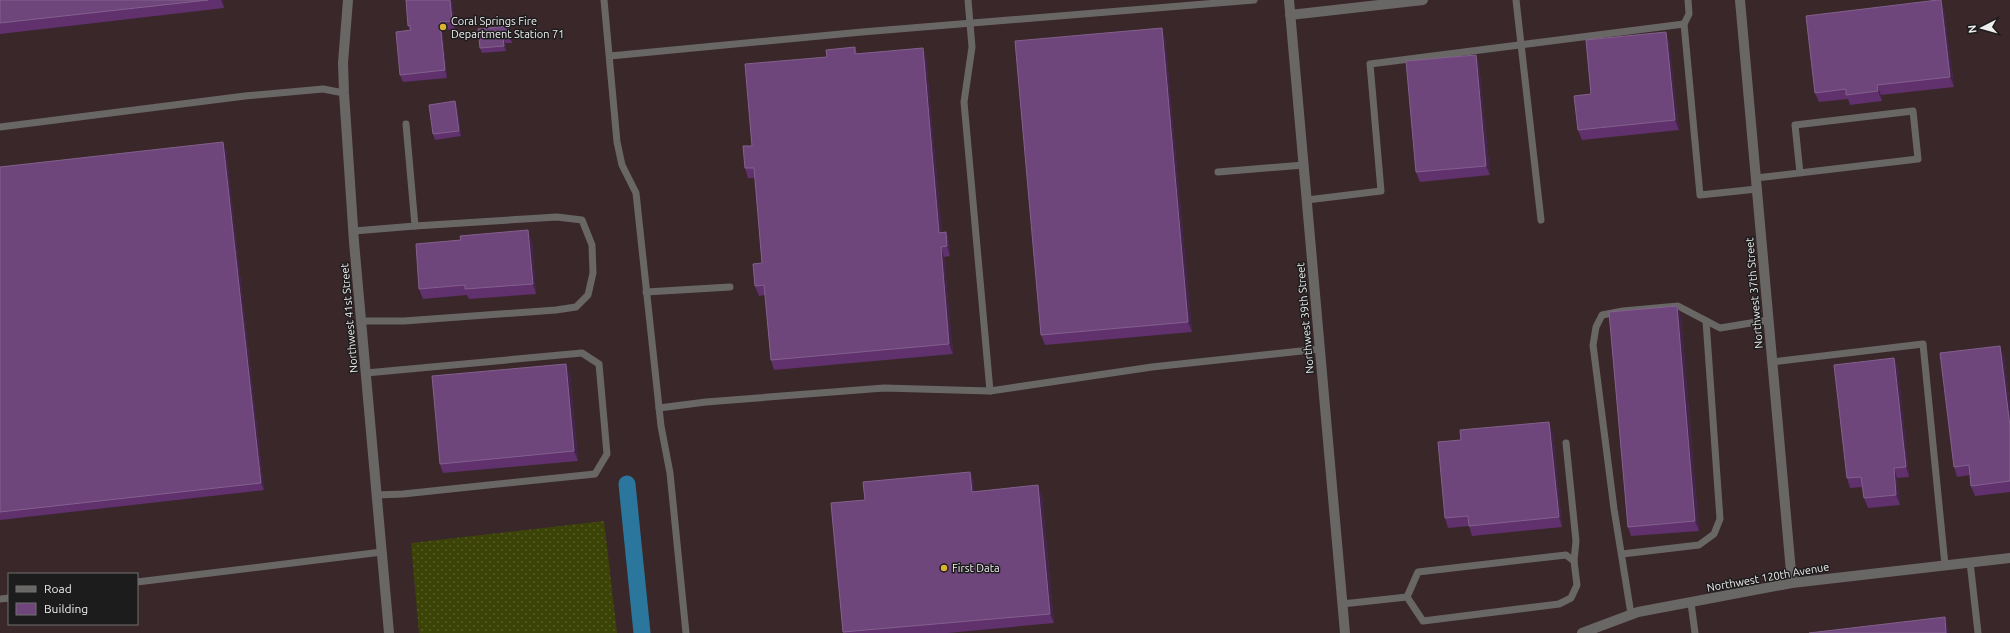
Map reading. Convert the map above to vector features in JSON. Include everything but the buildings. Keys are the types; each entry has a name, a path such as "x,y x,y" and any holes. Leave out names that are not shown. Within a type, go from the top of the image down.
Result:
{"street":[{"name":"Northwest 41st Street","path":"348,0 343,62 344,93 354,231 389,633"},
{"name":"Northwest 39th Street","path":"1289,0 1345,633"},
{"path":"1290,15 1423,0"},
{"name":"Northwest 37th Street","path":"1740,0 1792,583"},
{"name":"Northwest 120th Avenue","path":"1582,633 1631,614 1792,583 2010,558"}],"lane":[{"path":"604,0 617,142 622,165 636,193 659,408 670,473 686,633"},
{"path":"968,0 972,47 964,102 990,391"},
{"path":"610,56 970,23 1254,0"},
{"path":"1516,0 1541,220"},
{"path":"1688,0 1690,14 1684,24 1700,195 1757,189"},
{"path":"1307,200 1381,191 1370,64 1684,24"},
{"path":"0,127 245,96 323,89 344,93"},
{"path":"1756,178 1800,173 1918,159 1913,112 1795,125 1800,173"},
{"path":"406,124 415,226"},
{"path":"1218,172 1304,165"},
{"path":"354,231 556,217 582,220 592,245 593,273 588,295 576,307 556,310 404,321 362,321"},
{"path":"646,292 730,287"},
{"path":"1631,614 1613,501 1592,345 1596,327 1602,315 1623,310 1678,306 1720,328 1768,320"},
{"path":"1622,554 1699,545 1714,534 1720,519 1706,321"},
{"path":"1772,362 1923,344 1945,565"},
{"path":"659,408 706,402 884,388 990,391 1152,367 1320,349"},
{"path":"366,373 582,353 599,364 607,454 595,474 403,494 378,495"},
{"path":"1407,597 1423,621 1559,604 1571,598 1577,585 1574,562 1576,541 1566,444"},
{"path":"138,582 382,552"},
{"path":"1407,597 1418,572 1566,555 1574,562"},
{"path":"1970,562 1978,633"},
{"path":"1342,604 1407,597"},
{"path":"1691,603 1695,633"}],"shaded area":[{"path":"0,0 2010,0 2010,633 0,633"}],"green space":[{"path":"604,521 617,633 419,633 411,543"}],"waterway":[{"path":"627,484 642,633"}],"place":[{"name":"Coral Springs Fire Department Station 71","path":"443,27"},
{"name":"First Data","path":"944,568"}]}
